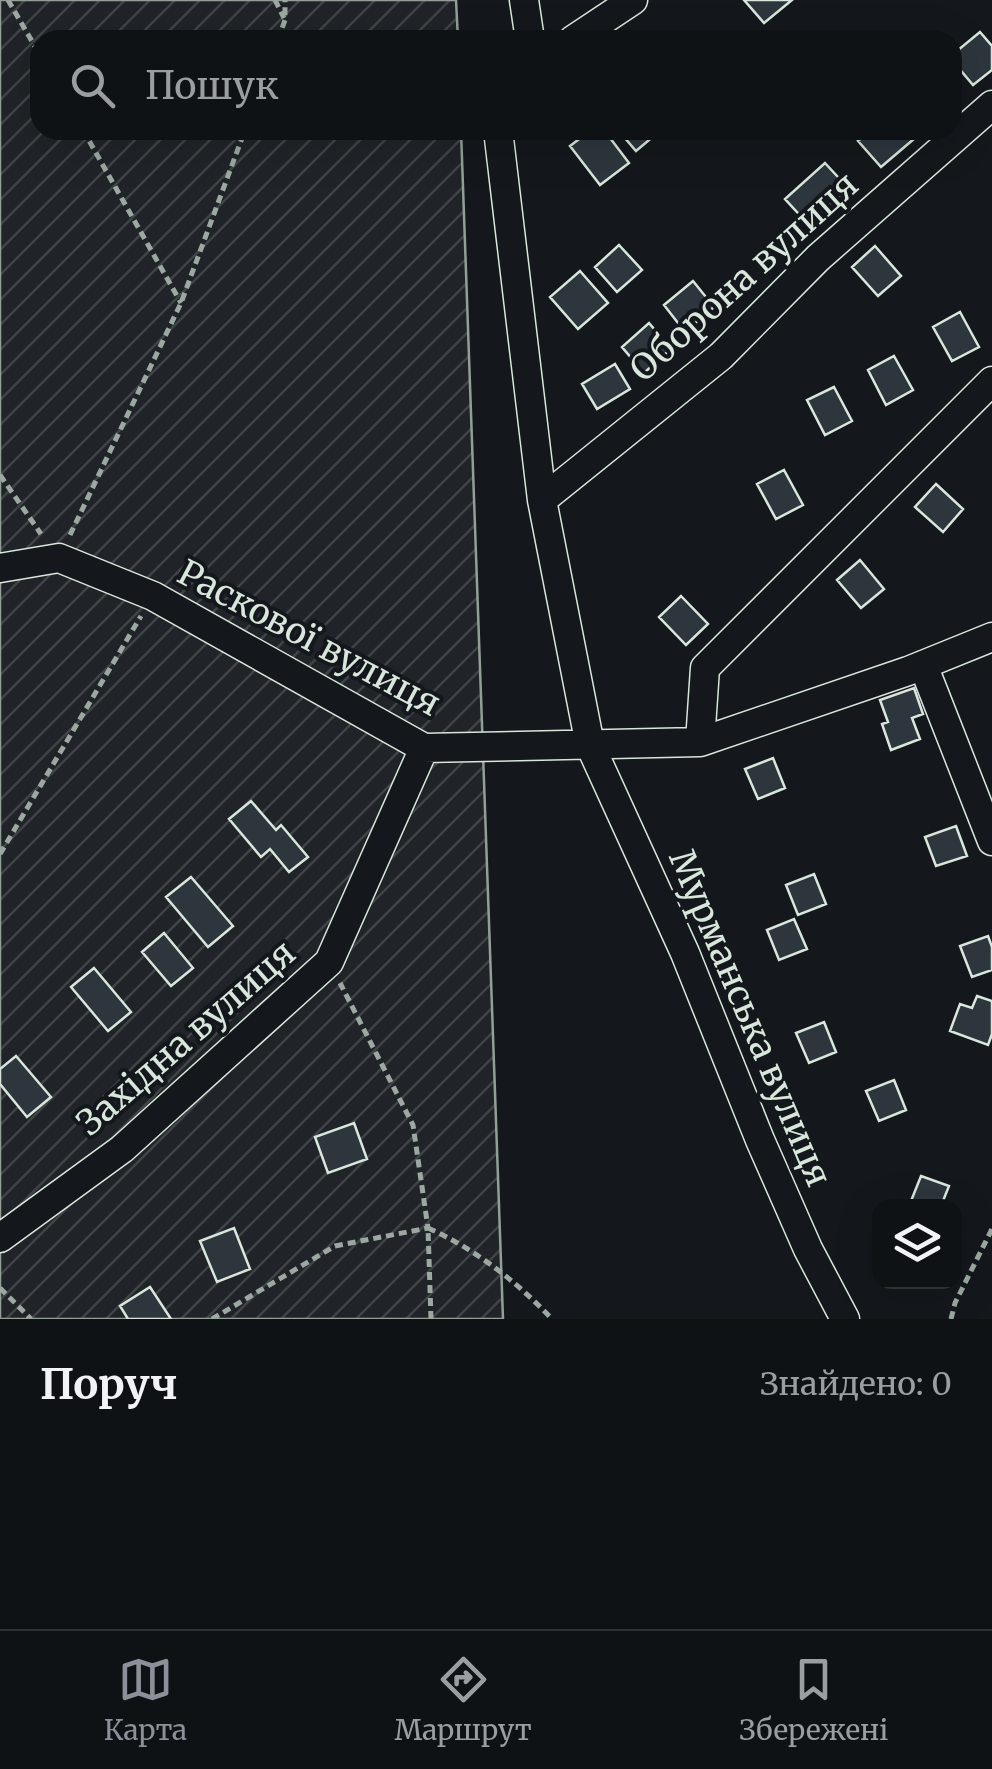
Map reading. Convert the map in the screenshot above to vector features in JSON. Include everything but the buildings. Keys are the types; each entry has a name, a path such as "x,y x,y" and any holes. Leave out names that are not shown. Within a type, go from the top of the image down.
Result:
{"street":[{"path":"524,0 528,30"},
{"path":"588,30 633,0"},
{"name":"Оборона вулиця","path":"962,131 992,105"},
{"name":"Мурманська вулиця","path":"499,140 542,500 590,745 684,953 808,1249 845,1319"},
{"name":"Оборона вулиця","path":"542,500 721,356 818,258 952,140"},
{"path":"700,742 706,668 992,381"},
{"path":"0,568 59,558"},
{"name":"Раскової вулиця","path":"59,558 153,596 424,748 700,742 923,665 992,637"},
{"path":"923,665 992,841"},
{"name":"Західна вулиця","path":"0,1238 122,1149 329,962 424,748"}],"path":[{"path":"8,0 30,38"},
{"path":"275,0 285,20"},
{"path":"282,30 285,0"},
{"path":"89,140 181,303"},
{"path":"0,475 59,558 181,303 241,140"},
{"path":"0,854 153,596"},
{"path":"329,962 413,1125 428,1228 431,1319"},
{"path":"212,1319 335,1246 428,1228 458,1242 512,1281 552,1319"},
{"path":"951,1319 992,1229"},
{"path":"0,1288 31,1319"}],"shaded area":[{"path":"0,0 456,0 458,30 30,30 30,140 461,140 503,1319 0,1319"}]}
